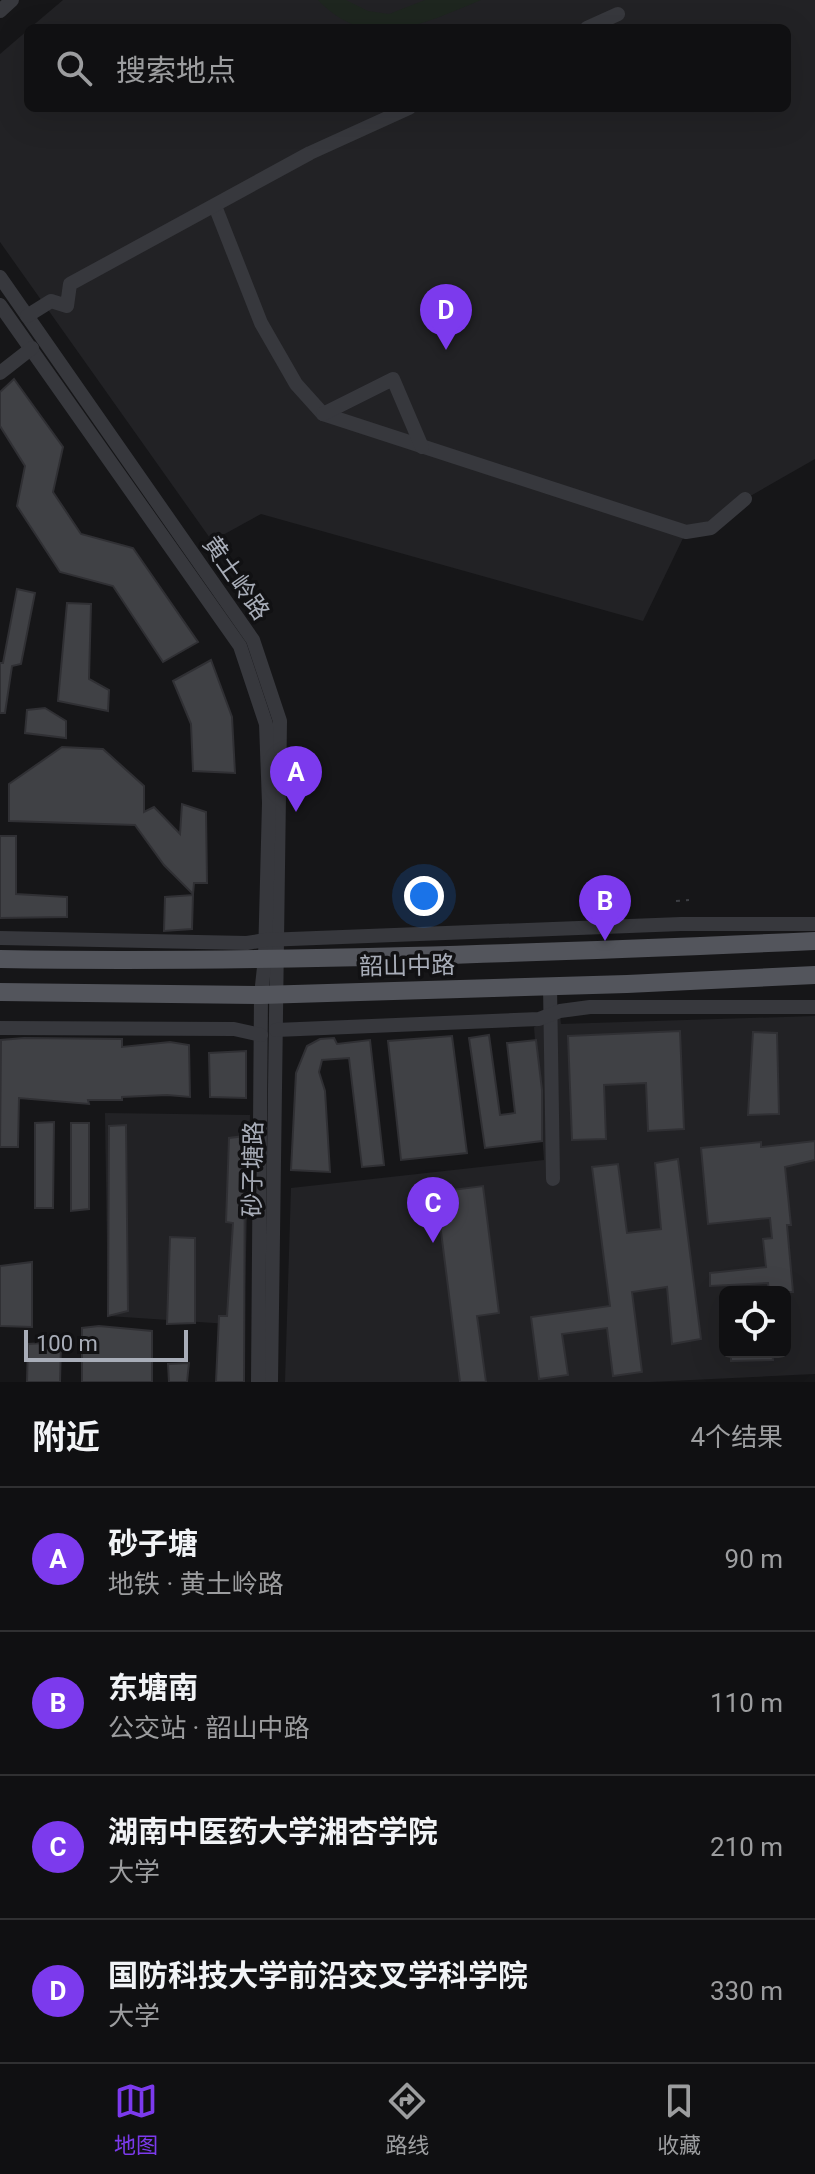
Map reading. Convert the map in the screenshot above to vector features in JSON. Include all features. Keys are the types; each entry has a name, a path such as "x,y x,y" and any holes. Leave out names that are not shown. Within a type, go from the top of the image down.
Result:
{"main road":[{"name":"韶山中路","path":"0,959 272,949 623,950 815,941"},
{"name":"韶山中路","path":"0,992 269,994 815,975"}],"street":[{"path":"0,11 12,0"},
{"path":"596,24 618,14"},
{"path":"27,316 51,301 67,306 70,284 310,153 400,112"},
{"path":"215,206 261,323 296,384 323,414 686,532 711,528 745,499"},
{"name":"黄土岭路","path":"0,277 253,640 280,721 272,949"},
{"name":"黄土岭路","path":"0,305 240,646 266,724 272,949"},
{"path":"0,373 32,348"},
{"path":"323,414 393,379 422,447"},
{"path":"0,938 247,943 272,949 681,924 815,924"},
{"name":"砂子塘路","path":"258,1382 261,1035 269,994 272,949"},
{"path":"550,986 553,1179"},
{"name":"砂子塘路","path":"269,994 276,1030 271,1382"},
{"path":"276,1030 539,1019 590,1007 815,1007"},
{"path":"0,1028 234,1029 261,1035"}],"path":[{"path":"676,901 689,900"}],"shaded area":[{"path":"63,0 815,0 815,459 745,499 711,528 686,532 643,621 261,514 212,541 0,242 0,54 24,33 24,112 791,112 791,24 35,24"},
{"path":"318,0 346,0 368,11 389,14 425,0 481,0 418,24 353,24 337,16"},
{"path":"560,1015 561,1024 815,1016 815,1374 650,1382 285,1382 291,1188 544,1160 534,1027"},
{"path":"105,1113 250,1115 244,1325 108,1316"}],"building":[{"path":"14,379 63,447 53,492 81,534 133,548 198,642 163,662 113,586 60,572 17,506 25,466 0,426 0,392"},
{"path":"17,589 35,593 21,664 12,666 5,713 0,713 0,663 3,663"},
{"path":"67,603 91,604 89,679 109,690 108,711 58,701"},
{"path":"211,660 232,717 235,773 193,771 191,724 173,681"},
{"path":"45,708 66,721 66,738 25,733 27,710"},
{"path":"62,747 103,749 144,786 144,812 154,807 180,834 182,804 206,812 207,883 194,883 193,894 164,865 135,825 9,821 9,784"},
{"path":"0,836 16,836 16,894 67,897 67,917 0,918"},
{"path":"193,895 192,929 164,931 165,897"},
{"path":"680,1031 684,1129 648,1131 646,1083 604,1085 606,1139 572,1140 568,1036"},
{"path":"753,1032 777,1033 779,1114 748,1115"},
{"path":"489,1035 500,1115 515,1113 507,1043 536,1040 542,1090 542,1141 485,1148 469,1038"},
{"path":"452,1036 467,1153 401,1160 388,1041"},
{"path":"334,1038 337,1044 370,1040 384,1165 362,1167 349,1058 322,1060 319,1072 325,1091 330,1172 291,1170 296,1073 307,1046 320,1039"},
{"path":"122,1039 122,1047 170,1042 189,1045 190,1097 122,1097 122,1100 88,1100 89,1104 19,1098 18,1147 0,1147 1,1040"},
{"path":"246,1051 246,1098 210,1097 209,1053"},
{"path":"54,1122 53,1208 35,1208 35,1123"},
{"path":"71,1123 89,1123 89,1209 71,1211"},
{"path":"126,1125 128,1311 108,1316 109,1126"},
{"path":"245,1136 244,1382 216,1382 219,1316 227,1316 233,1223 226,1222 229,1138"},
{"path":"815,1141 815,1160 785,1167 793,1292 791,1286 768,1286 768,1283 710,1286 710,1273 766,1267 763,1239 772,1238 770,1218 708,1224 701,1148 761,1142 761,1147"},
{"path":"678,1159 701,1339 672,1344 667,1287 632,1292 642,1372 613,1376 607,1328 562,1334 568,1375 539,1379 531,1317 610,1306 592,1167 618,1164 627,1233 661,1229 655,1163"},
{"path":"483,1186 499,1313 477,1316 486,1382 460,1382 436,1192"},
{"path":"170,1237 195,1238 195,1323 167,1324"},
{"path":"32,1262 32,1327 0,1326 0,1266"},
{"path":"99,1326 152,1331 152,1382 82,1382 82,1328"},
{"path":"61,1342 60,1382 27,1382 28,1344"},
{"path":"731,1358 773,1360 731,1361"},
{"path":"189,1363 187,1382 169,1382 168,1364"}],"place":[{"name":"国防科技大学前沿交叉学科学院","path":"446,350"},
{"name":"砂子塘","path":"296,812"},
{"name":"东塘南","path":"605,941"},
{"name":"湖南中医药大学湘杏学院","path":"433,1243"}]}
